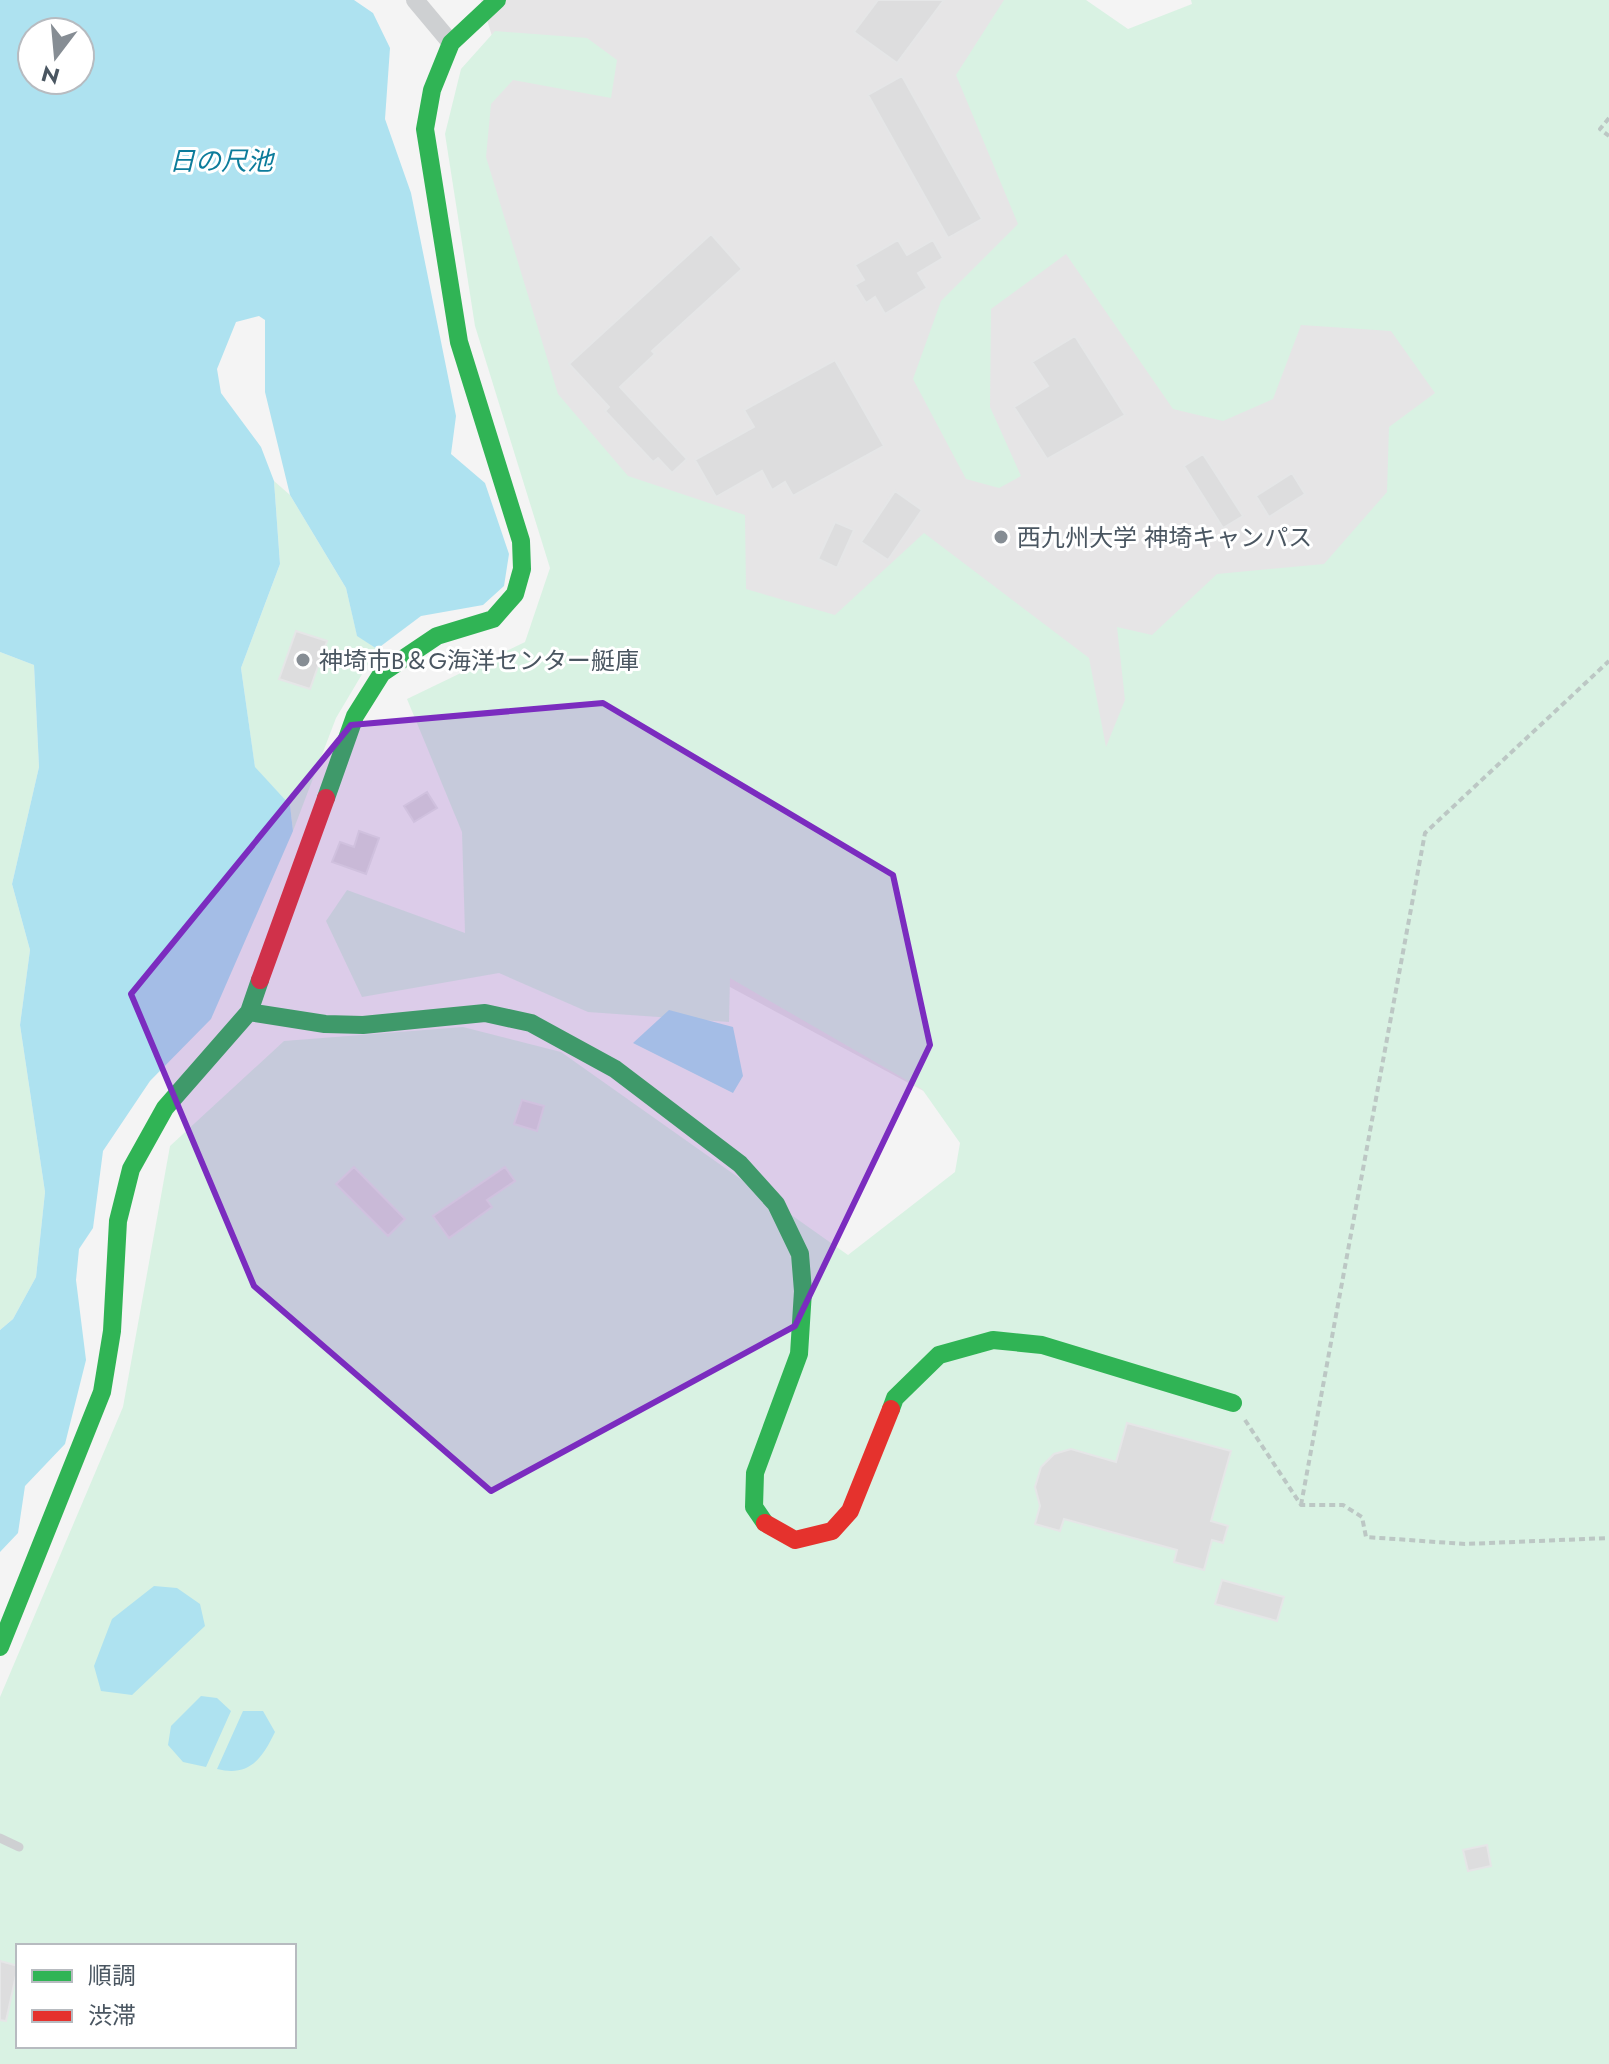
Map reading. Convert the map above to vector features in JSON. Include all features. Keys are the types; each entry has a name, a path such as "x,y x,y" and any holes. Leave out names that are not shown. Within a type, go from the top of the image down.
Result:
{"street":[{"path":"415,0 451,43"},
{"path":"0,1647 94,1420 109,1358 114,1246 125,1189 141,1144 181,1087 225,1043 249,1012 355,716 382,673 437,636 493,619 515,594 522,569 521,541 459,342 425,129 432,90 451,43 476,16 497,0"},
{"path":"249,1012 325,1024 363,1025 485,1013 531,1023 615,1069 740,1164 776,1204 800,1254 803,1291 799,1354 755,1473 754,1507 768,1528 795,1540 832,1531 850,1511 895,1398 939,1355 993,1340 1042,1345 1233,1403"}],"lane":[{"path":"0,1838 19,1847"}],"path":[{"path":"1609,118 1600,129 1609,136"},
{"path":"1301,1505 1425,833 1609,661"},
{"path":"1233,1403 1301,1505"},
{"path":"1301,1505 1343,1505 1362,1517 1366,1537 1465,1544 1609,1538"}],"highlighted area":[{"path":"603,703 893,875 930,1045 795,1326 491,1491 254,1286 131,994 351,725"}],"shaded area":[{"name":"西九州大学 神埼キャンパス","path":"481,0 1016,0 1282,300 1495,346 1063,1166 650,944 533,420 463,157 495,46"}],"green space":[{"path":"1004,0 1086,0 1128,29 1192,4 1191,0 1609,0 1609,2064 0,2064 0,1697 123,1407 170,1146 284,1041 463,1027 561,1052 848,1255 955,1172 960,1143 922,1089 730,978 729,1022 588,1012 499,973 362,997 326,921 347,890 465,933 462,832 407,699 525,642 550,568 475,326 445,134 461,69 495,31 587,38 617,60 611,98 513,80 491,104 486,157 558,394 628,476 745,515 746,589 835,615 924,533 1089,658 1106,747 1125,700 1117,627 1152,635 1217,574 1324,564 1387,492 1389,427 1435,393 1391,331 1301,325 1273,399 1223,421 1173,409 1066,254 991,309 990,407 1021,476 999,488 966,479 913,379 941,301 1018,224 956,75"},
{"path":"274,481 290,495 346,588 357,635 377,649 336,718 293,831 290,805 255,768 241,668 280,564"},
{"path":"0,652 34,665 39,767 12,884 30,950 20,1025 45,1192 36,1277 13,1319 0,1330"}],"water":[{"name":"日の尺池","path":"0,0 354,0 373,13 390,48 385,119 411,193 456,416 451,454 485,483 509,554 504,586 483,605 421,616 377,649 357,636 346,588 290,495 265,392 265,320 259,316 236,322 217,369 221,393 261,447 274,481 280,564 241,668 255,767 290,805 293,831 211,1019 150,1081 103,1151 93,1228 79,1249 76,1280 86,1360 65,1444 25,1486 18,1533 0,1552 0,1330 13,1319 36,1277 45,1192 20,1025 30,950 12,884 39,767 34,665 0,652"},
{"path":"669,1010 733,1027 743,1076 733,1093 633,1043"},
{"path":"154,1586 177,1588 200,1604 205,1626 132,1695 101,1691 94,1666 112,1619"},
{"path":"201,1696 217,1698 231,1711 206,1767 183,1762 168,1745 171,1726"},
{"path":"243,1711 263,1711 275,1732 253,1764 238,1770 217,1769"}],"building":[{"path":"878,0 944,0 897,63 854,32"},
{"path":"902,76 982,219 948,238 868,95"},
{"path":"711,234 742,269 652,351 655,354 620,387 687,459 672,473 658,458 653,462 605,411 609,407 569,364"},
{"path":"898,240 907,255 933,240 943,258 918,273 927,288 885,314 875,297 866,303 855,285 864,280 855,265"},
{"path":"1075,336 1125,415 1047,459 1014,407 1048,386 1032,362"},
{"path":"835,360 884,446 793,496 785,482 772,490 762,471 716,497 695,460 754,427 744,410"},
{"path":"1203,454 1243,516 1223,528 1184,466"},
{"path":"1292,473 1305,494 1269,517 1256,496"},
{"path":"895,491 922,510 888,560 861,542"},
{"path":"835,522 854,530 837,568 818,559"},
{"name":"神埼市B＆G海洋センター艇庫","path":"296,631 327,641 310,689 279,679"},
{"path":"427,792 437,808 414,822 404,806"},
{"path":"359,831 379,838 366,874 332,862 340,842 354,847"},
{"path":"522,1100 544,1106 537,1131 514,1124"},
{"path":"354,1167 405,1219 388,1236 336,1184"},
{"path":"505,1167 515,1181 487,1200 492,1207 449,1238 433,1216"},
{"path":"1127,1423 1231,1451 1211,1521 1228,1526 1223,1543 1212,1540 1204,1570 1174,1562 1177,1550 1064,1519 1060,1531 1035,1524 1040,1506 1035,1487 1041,1467 1054,1454 1071,1449 1116,1462"},
{"path":"1222,1580 1284,1597 1277,1621 1215,1604"},
{"path":"1487,1845 1491,1866 1468,1871 1463,1850"},
{"path":"0,1961 16,1965 16,1975 6,2021 0,2020"}],"traffic: fast":[{"path":"326,798 355,716 382,673 437,636 493,619 515,594 522,569 521,541 459,342 425,129 432,90 451,43 497,0"},
{"path":"0,1647 102,1392 112,1331 118,1221 131,1169 165,1108 249,1012 260,980"},
{"path":"249,1012 325,1024 363,1025 485,1013 531,1023 615,1069 740,1164 776,1204 800,1254 803,1291 799,1354 755,1473 754,1507 765,1523"},
{"path":"891,1409 895,1398 939,1355 993,1340 1042,1345 1233,1403"}],"traffic: jam":[{"path":"260,980 326,798"},
{"path":"765,1523 795,1540 832,1531 850,1511 891,1409"}],"place":[{"name":"西九州大学 神埼キャンパス","path":"1001,537"},
{"name":"神埼市B＆G海洋センター艇庫","path":"303,660"}]}
